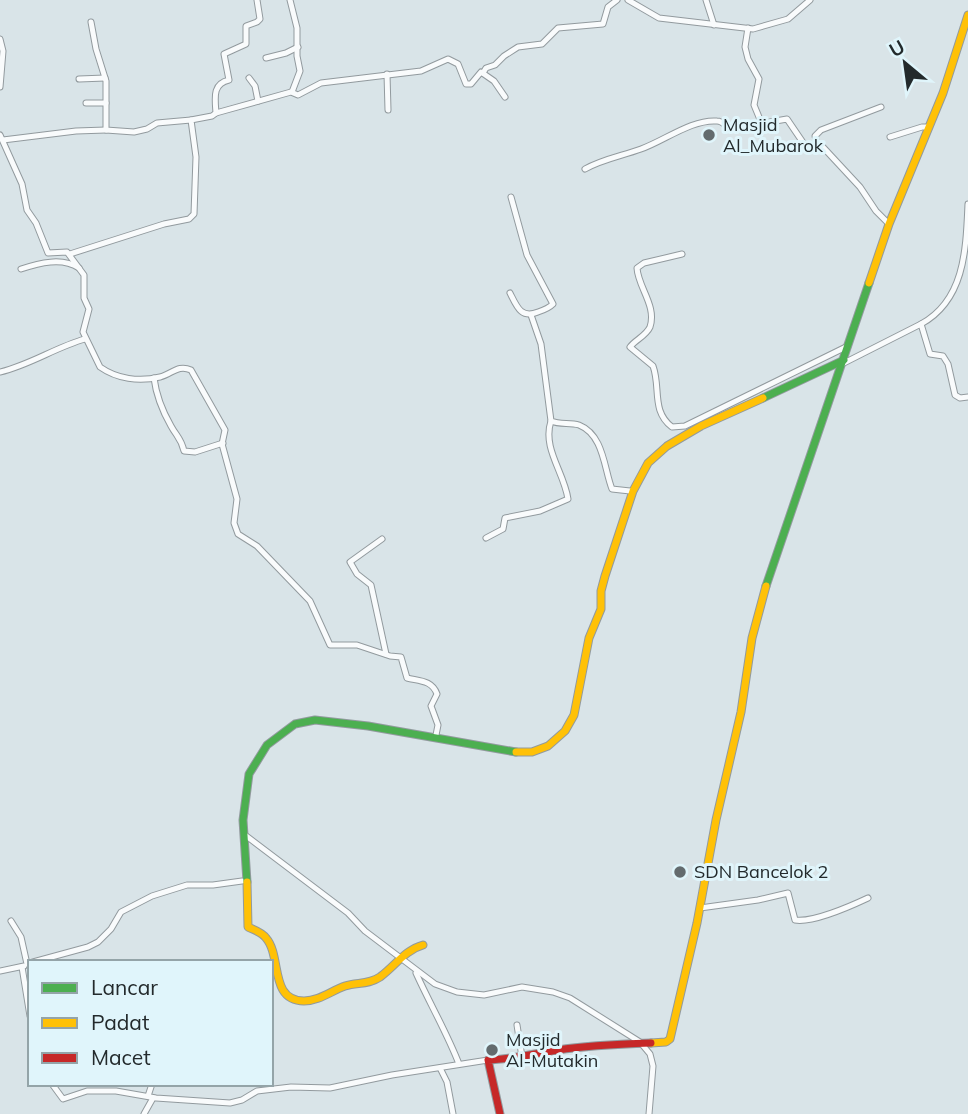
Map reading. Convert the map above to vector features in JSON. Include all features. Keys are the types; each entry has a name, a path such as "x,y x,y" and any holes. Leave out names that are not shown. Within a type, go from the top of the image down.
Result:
{"street":[{"path":"216,113 217,87 221,82 229,80 224,54 246,44 246,26 260,19 257,0"},
{"path":"290,0 297,28 300,76 292,92"},
{"path":"437,735 437,721 432,710 437,694 435,689 422,680 407,678 402,659 351,644 330,645 310,601 257,546 239,534 234,523 237,499 223,443 225,430 191,370 180,368 154,378 129,380 100,367 83,330 89,309 84,298 85,278 81,268 70,254 64,251 48,253 36,223 25,205 22,184 2,138 76,131 134,132 157,123 212,116 292,92 298,95 321,83 421,71 448,59 458,64 468,85 479,73 483,73 485,68 497,64 518,47 542,44 558,28 603,24 608,7 617,0"},
{"path":"628,0 659,18 748,28 781,22 810,0"},
{"path":"706,0 714,25"},
{"path":"53,1086 63,1099 87,1091 230,1103 242,1100 257,1091 291,1087 330,1088 459,1064 567,1049 666,1042 670,1039 700,908 743,698 752,638 764,592 890,224 943,93 968,15"},
{"path":"91,22 105,78 106,130"},
{"path":"748,28 745,47 759,79 754,105 761,122"},
{"path":"0,39 0,87"},
{"path":"266,58 298,47"},
{"path":"483,73 494,81 505,97"},
{"path":"387,74 388,110"},
{"path":"79,79 105,78"},
{"path":"248,78 255,86 258,101"},
{"path":"86,103 106,103"},
{"path":"881,107 821,130 815,136 817,143 848,173 890,224"},
{"path":"585,169 604,159 642,149 682,129 717,121 730,129 787,119 804,144 817,143"},
{"path":"70,254 192,217 195,211 196,157 191,120"},
{"path":"890,137 928,127"},
{"path":"510,293 521,313 531,315 552,307 553,302 527,255 511,197"},
{"path":"682,254 644,263 636,268 647,296 650,325 645,334 630,347 653,366 659,410 672,427 685,426 921,324 938,312 959,281 964,262 968,204"},
{"path":"21,269 56,262 81,268"},
{"path":"959,281 968,276"},
{"path":"486,537 503,529 505,518 536,512 568,499 550,442 548,431 551,421 541,344 531,315"},
{"path":"921,324 930,354 943,356 947,361 955,395 960,398 968,397"},
{"path":"0,372 85,339"},
{"path":"423,944 368,983 347,985 324,997 299,1001 291,998 279,984 272,946 261,933 248,930 244,881 246,786 253,764 264,748 294,724 315,719 437,735 527,753 548,746 565,730 574,715 589,638 601,609 602,585 628,491 648,463 677,439 845,355"},
{"path":"154,378 163,408 170,425 180,437 184,451 195,452 223,443"},
{"path":"551,421 579,425 588,431 600,449 611,487 613,490 628,491"},
{"path":"382,539 350,562 357,574 371,585 386,654"},
{"path":"245,835 348,913 365,931 405,955 446,1030 459,1064"},
{"path":"42,960 99,942 121,912 146,898 187,885 244,881"},
{"path":"700,908 758,901 788,893 797,921 811,919 868,898"},
{"path":"0,971 28,964 21,937 11,921"},
{"path":"415,970 435,984 457,992 484,995 522,987 561,994 640,1042 650,1054 653,1066 649,1114"},
{"path":"517,1025 522,1057"},
{"path":"488,1060 500,1114"},
{"path":"440,1068 447,1082 453,1114"},
{"path":"138,1094 139,1086"},
{"path":"144,1114 152,1086"}],"traffic: fast":[{"path":"766,586 869,283"},
{"path":"763,398 844,360"},
{"path":"247,882 243,820 249,774 267,745 295,724 315,720 368,726 516,752"}],"traffic: slow":[{"path":"869,283 889,224 943,93 968,15"},
{"path":"516,752 532,752 548,746 565,731 574,715 589,638 601,609 601,591 605,576 633,491 648,463 667,446 701,426 763,398"},
{"path":"651,1043 666,1042 670,1039 741,712 752,638 766,586"},
{"path":"247,882 248,927 266,938 274,955 281,986 293,999 315,999 345,986 376,980 405,954 423,945"}],"traffic: jam":[{"path":"500,1114 488,1060 581,1047 651,1043"}],"place":[{"name":"Masjid Al_Mubarok","path":"709,135"},
{"name":"SDN Bancelok 2","path":"680,872"},
{"name":"Masjid Al-Mutakin","path":"492,1050"}]}
